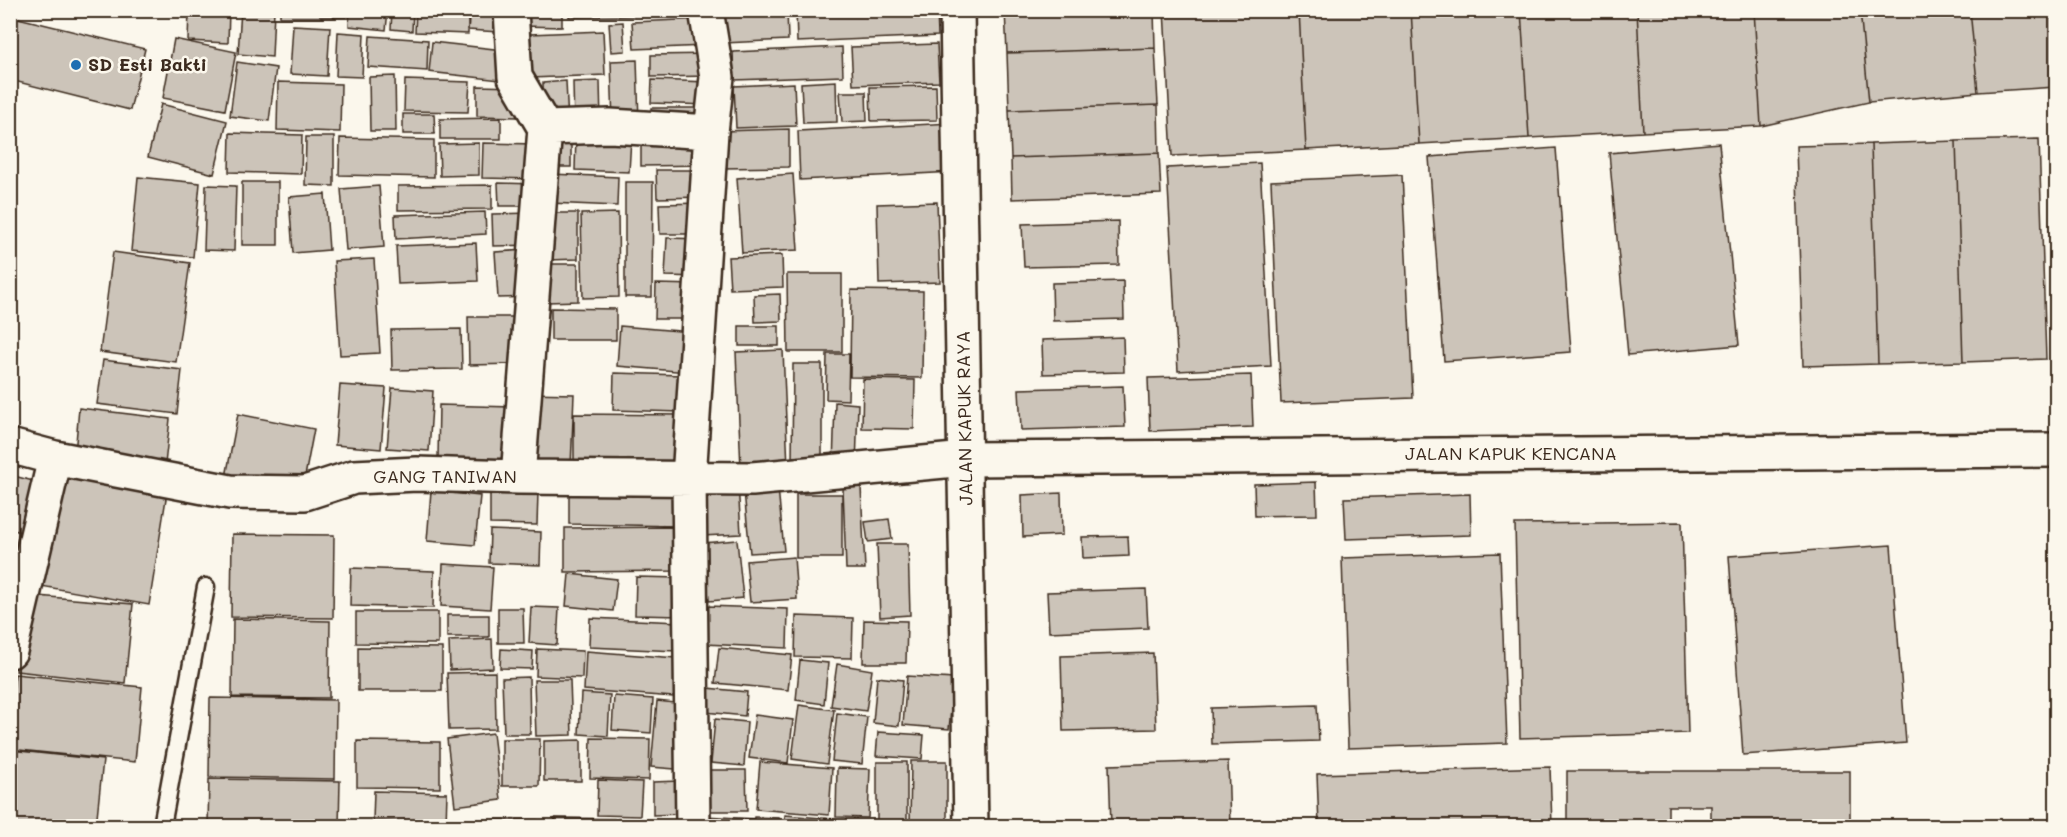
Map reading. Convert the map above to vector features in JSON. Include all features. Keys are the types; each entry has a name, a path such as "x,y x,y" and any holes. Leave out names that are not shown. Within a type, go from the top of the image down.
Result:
{"street":[{"path":"511,10 515,77 545,128 518,477"},
{"path":"693,826 689,479 711,132 717,78 706,10"},
{"name":"JALAN KAPUK RAYA","path":"957,10 971,826"},
{"path":"545,128 610,126 711,132"},
{"name":"GANG TANIWAN","path":"10,446 55,458 230,492 305,493 354,477 407,475 752,478 966,459"},
{"name":"JALAN KAPUK KENCANA","path":"966,459 2056,450"},
{"path":"10,651 55,458"}],"lane":[{"path":"162,826 206,586"}],"building":[{"path":"189,10 229,10 228,43 188,41"},
{"path":"241,10 274,10 272,57 238,54"},
{"path":"280,10 346,10 346,17 280,17"},
{"path":"350,10 388,10 386,30 349,26"},
{"path":"392,10 413,10 412,31 391,29"},
{"path":"416,10 468,10 468,34 415,32"},
{"path":"470,10 500,10 499,32 468,30"},
{"path":"522,10 562,10 562,27 522,26"},
{"path":"569,10 633,10 633,16 569,17"},
{"path":"641,10 698,10 698,11 641,13"},
{"path":"722,10 787,10 788,40 724,43"},
{"path":"796,10 937,10 938,36 797,42"},
{"path":"1005,10 1154,10 1155,48 1007,53"},
{"path":"1164,10 1299,10 1306,150 1172,156"},
{"path":"1299,10 1411,10 1419,144 1306,150"},
{"path":"1411,10 1521,10 1529,138 1419,144"},
{"path":"1521,10 1637,10 1643,132 1529,138"},
{"path":"1637,10 1754,10 1761,126 1643,132"},
{"path":"1754,10 1860,10 1869,102 1761,126"},
{"path":"1860,10 1970,10 1978,92 1869,102"},
{"path":"1970,10 2056,10 2056,87 1978,92"},
{"name":"SD Esti Bakti","path":"10,16 145,49 130,110 10,80"},
{"path":"704,19 705,46 634,49 632,22"},
{"path":"623,22 625,51 611,52 609,23"},
{"path":"293,25 330,27 327,76 290,74"},
{"path":"603,31 605,75 531,78 530,34"},
{"path":"338,32 364,34 362,77 336,76"},
{"path":"370,36 428,40 427,71 368,67"},
{"path":"174,39 236,52 225,110 163,98"},
{"path":"432,42 512,51 509,81 429,72"},
{"path":"937,44 939,82 853,85 851,47"},
{"path":"842,47 843,76 734,80 733,52"},
{"path":"1155,48 1158,105 1009,110 1007,53"},
{"path":"712,54 712,76 651,77 651,55"},
{"path":"637,60 639,122 613,123 611,61"},
{"path":"237,62 276,68 269,121 230,116"},
{"path":"395,76 396,131 370,131 369,77"},
{"path":"405,80 470,82 468,112 404,111"},
{"path":"652,80 709,82 709,105 651,103"},
{"path":"566,81 568,124 544,125 543,83"},
{"path":"600,81 601,124 574,126 573,82"},
{"path":"836,81 837,122 803,123 801,83"},
{"path":"278,82 341,84 340,132 277,130"},
{"path":"794,83 796,126 736,128 734,86"},
{"path":"477,86 517,87 517,117 477,116"},
{"path":"936,86 937,120 871,121 870,87"},
{"path":"840,92 866,92 867,121 842,122"},
{"path":"161,104 227,121 214,174 148,157"},
{"path":"1158,105 1159,153 1011,158 1009,110"},
{"path":"651,108 708,108 708,126 651,127"},
{"path":"403,114 434,114 435,134 403,134"},
{"path":"501,118 501,139 440,139 440,119"},
{"path":"952,123 954,172 800,180 798,131"},
{"path":"789,129 789,167 723,168 723,131"},
{"path":"230,133 302,135 301,174 229,172"},
{"path":"548,135 571,135 571,167 548,167"},
{"path":"576,136 631,138 629,172 575,170"},
{"path":"306,137 334,137 334,186 305,185"},
{"path":"340,138 434,140 434,177 339,175"},
{"path":"2039,139 2046,359 1963,362 1956,141"},
{"path":"1956,141 1963,362 1878,364 1871,144"},
{"path":"479,143 479,175 440,176 439,144"},
{"path":"483,143 535,144 534,179 482,178"},
{"path":"1719,143 1739,345 1628,355 1609,153"},
{"path":"641,144 707,144 707,165 641,166"},
{"path":"1871,144 1878,364 1803,366 1796,146"},
{"path":"1556,148 1571,352 1444,361 1429,157"},
{"path":"1159,153 1161,194 1012,199 1011,158"},
{"path":"1260,163 1271,366 1178,371 1167,168"},
{"path":"656,170 705,170 705,197 657,198"},
{"path":"551,174 618,177 617,206 550,203"},
{"path":"793,174 798,250 742,253 737,178"},
{"path":"1402,175 1413,398 1281,403 1271,181"},
{"path":"138,177 200,183 193,257 131,251"},
{"path":"242,182 278,182 278,245 242,245"},
{"path":"625,182 653,182 652,297 625,297"},
{"path":"498,183 535,184 534,206 499,206"},
{"path":"206,185 236,186 234,251 204,250"},
{"path":"492,185 492,209 398,210 398,186"},
{"path":"379,186 384,247 346,250 341,189"},
{"path":"325,194 329,250 293,253 289,197"},
{"path":"937,202 940,282 879,284 877,204"},
{"path":"703,203 703,234 660,234 659,204"},
{"path":"485,212 486,234 396,239 395,215"},
{"path":"534,213 535,245 493,246 492,214"},
{"path":"548,213 578,213 578,259 548,260"},
{"path":"618,213 619,297 583,298 581,214"},
{"path":"1118,221 1119,265 1024,267 1022,224"},
{"path":"667,238 702,239 701,277 665,276"},
{"path":"476,243 478,281 398,284 396,246"},
{"path":"527,250 529,297 498,298 495,252"},
{"path":"113,252 190,263 176,362 100,352"},
{"path":"782,255 783,287 730,289 728,257"},
{"path":"374,259 380,353 340,355 334,261"},
{"path":"547,264 578,264 578,301 547,302"},
{"path":"787,274 842,274 842,352 788,352"},
{"path":"1123,281 1124,319 1053,321 1052,283"},
{"path":"656,284 698,285 695,319 655,319"},
{"path":"851,290 923,291 922,378 850,377"},
{"path":"780,294 781,321 755,322 754,295"},
{"path":"551,308 616,309 616,340 551,340"},
{"path":"468,317 518,317 519,364 469,365"},
{"path":"620,326 691,332 688,372 617,366"},
{"path":"739,326 779,326 779,346 739,346"},
{"path":"461,329 462,369 392,370 391,330"},
{"path":"1123,337 1124,372 1043,374 1042,340"},
{"path":"783,350 788,467 741,469 736,352"},
{"path":"827,354 849,354 848,400 826,399"},
{"path":"103,360 182,370 177,414 97,404"},
{"path":"793,364 822,364 822,466 792,466"},
{"path":"614,373 682,375 681,412 613,410"},
{"path":"1251,375 1253,427 1150,431 1148,378"},
{"path":"863,379 915,380 914,429 862,428"},
{"path":"340,385 386,388 381,449 335,445"},
{"path":"1123,386 1125,427 1021,430 1019,389"},
{"path":"392,388 433,391 429,451 387,448"},
{"path":"526,393 574,394 571,466 524,465"},
{"path":"835,402 858,404 856,467 833,466"},
{"path":"439,405 512,407 511,461 438,459"},
{"path":"79,408 170,419 165,464 75,454"},
{"path":"238,414 314,429 302,492 226,477"},
{"path":"574,414 686,415 686,471 574,470"},
{"path":"61,467 168,486 149,605 41,586"},
{"path":"10,475 41,483 28,534 10,529"},
{"path":"777,477 784,551 750,553 743,481"},
{"path":"569,480 679,484 680,526 569,524"},
{"path":"1316,482 1317,515 1255,516 1254,484"},
{"path":"738,483 741,534 702,536 698,485"},
{"path":"861,487 865,569 846,569 843,488"},
{"path":"431,491 480,496 475,545 427,541"},
{"path":"490,491 538,492 537,525 490,524"},
{"path":"1061,493 1062,535 1023,537 1022,495"},
{"path":"796,494 842,494 842,558 796,558"},
{"path":"1470,494 1471,535 1346,539 1344,498"},
{"path":"889,519 892,539 868,542 865,522"},
{"path":"1682,522 1688,733 1520,738 1515,524"},
{"path":"681,527 681,571 565,572 565,528"},
{"path":"490,530 541,532 540,565 489,563"},
{"path":"232,534 334,535 333,618 231,617"},
{"path":"1128,536 1129,556 1083,558 1082,537"},
{"path":"737,540 743,598 709,601 703,543"},
{"path":"877,544 908,544 910,615 880,617"},
{"path":"1891,545 1906,743 1743,755 1729,556"},
{"path":"1500,553 1507,743 1348,748 1342,558"},
{"path":"794,557 797,599 750,602 746,561"},
{"path":"443,564 493,567 490,609 441,606"},
{"path":"351,568 434,571 433,608 350,606"},
{"path":"569,574 617,579 613,611 566,606"},
{"path":"636,577 682,578 681,616 635,615"},
{"path":"1146,589 1148,628 1049,632 1047,592"},
{"path":"37,596 133,604 125,683 16,671"},
{"path":"707,606 788,609 787,648 705,644"},
{"path":"531,607 559,608 557,645 529,643"},
{"path":"498,608 523,608 524,643 498,643"},
{"path":"356,612 438,612 438,644 356,643"},
{"path":"447,615 489,615 489,637 447,637"},
{"path":"796,616 853,618 852,658 795,657"},
{"path":"590,618 679,622 677,651 589,647"},
{"path":"233,619 330,621 329,698 232,697"},
{"path":"864,620 907,621 906,663 863,663"},
{"path":"492,639 493,668 450,670 449,641"},
{"path":"358,647 442,648 442,691 358,691"},
{"path":"719,648 792,655 788,690 715,683"},
{"path":"501,649 533,651 532,669 500,668"},
{"path":"537,649 583,651 582,678 536,676"},
{"path":"586,651 689,659 686,698 584,690"},
{"path":"1153,653 1156,729 1063,731 1061,656"},
{"path":"800,660 828,663 824,704 796,700"},
{"path":"837,664 872,670 866,711 831,706"},
{"path":"495,672 496,729 449,730 447,673"},
{"path":"15,674 142,687 135,762 10,749 10,718"},
{"path":"907,676 954,679 949,729 903,725"},
{"path":"529,677 530,734 504,734 502,678"},
{"path":"877,677 903,680 899,726 873,723"},
{"path":"534,680 570,680 572,735 536,736"},
{"path":"707,688 747,692 745,716 705,712"},
{"path":"581,693 610,695 608,736 579,734"},
{"path":"614,696 653,699 651,733 612,730"},
{"path":"210,698 336,700 335,779 209,777"},
{"path":"657,701 692,705 687,770 651,767"},
{"path":"799,705 834,710 827,764 792,759"},
{"path":"1317,705 1319,741 1212,744 1211,708"},
{"path":"837,713 867,717 862,764 832,761"},
{"path":"755,715 793,720 788,763 749,758"},
{"path":"715,719 747,722 744,766 711,763"},
{"path":"878,732 924,735 922,759 876,756"},
{"path":"493,733 501,800 455,806 447,739"},
{"path":"591,738 650,739 649,780 590,778"},
{"path":"502,739 540,739 539,786 502,786"},
{"path":"581,740 581,781 544,781 544,741"},
{"path":"357,741 440,742 440,788 357,787"},
{"path":"10,750 103,760 96,826 10,826"},
{"path":"911,761 947,761 947,826 910,826"},
{"path":"1228,761 1230,826 1111,826 1109,765"},
{"path":"760,762 832,768 829,815 756,809"},
{"path":"877,762 907,762 907,826 877,826"},
{"path":"1550,767 1552,826 1319,826 1317,774"},
{"path":"837,768 870,769 868,818 836,817"},
{"path":"707,770 746,770 747,811 708,811"},
{"path":"1567,771 1850,771 1850,826 1711,826 1711,806 1668,806 1668,826 1567,826"},
{"path":"209,779 340,781 339,826 208,826"},
{"path":"598,780 642,782 640,816 597,815"},
{"path":"679,781 680,814 653,815 653,782"},
{"path":"374,791 447,793 446,823 373,821"},
{"path":"785,815 833,819 832,826 784,826"},
{"path":"705,816 753,819 752,826 704,826"},
{"path":"754,817 779,818 779,826 753,826"},
{"path":"555,818 614,819 614,826 555,826"},
{"path":"618,819 648,820 647,826 618,826"},
{"path":"494,820 537,820 537,826 494,826"},
{"path":"839,823 870,825 870,826 839,826"}],"place":[{"name":"SD Esti Bakti","path":"76,65"}]}
